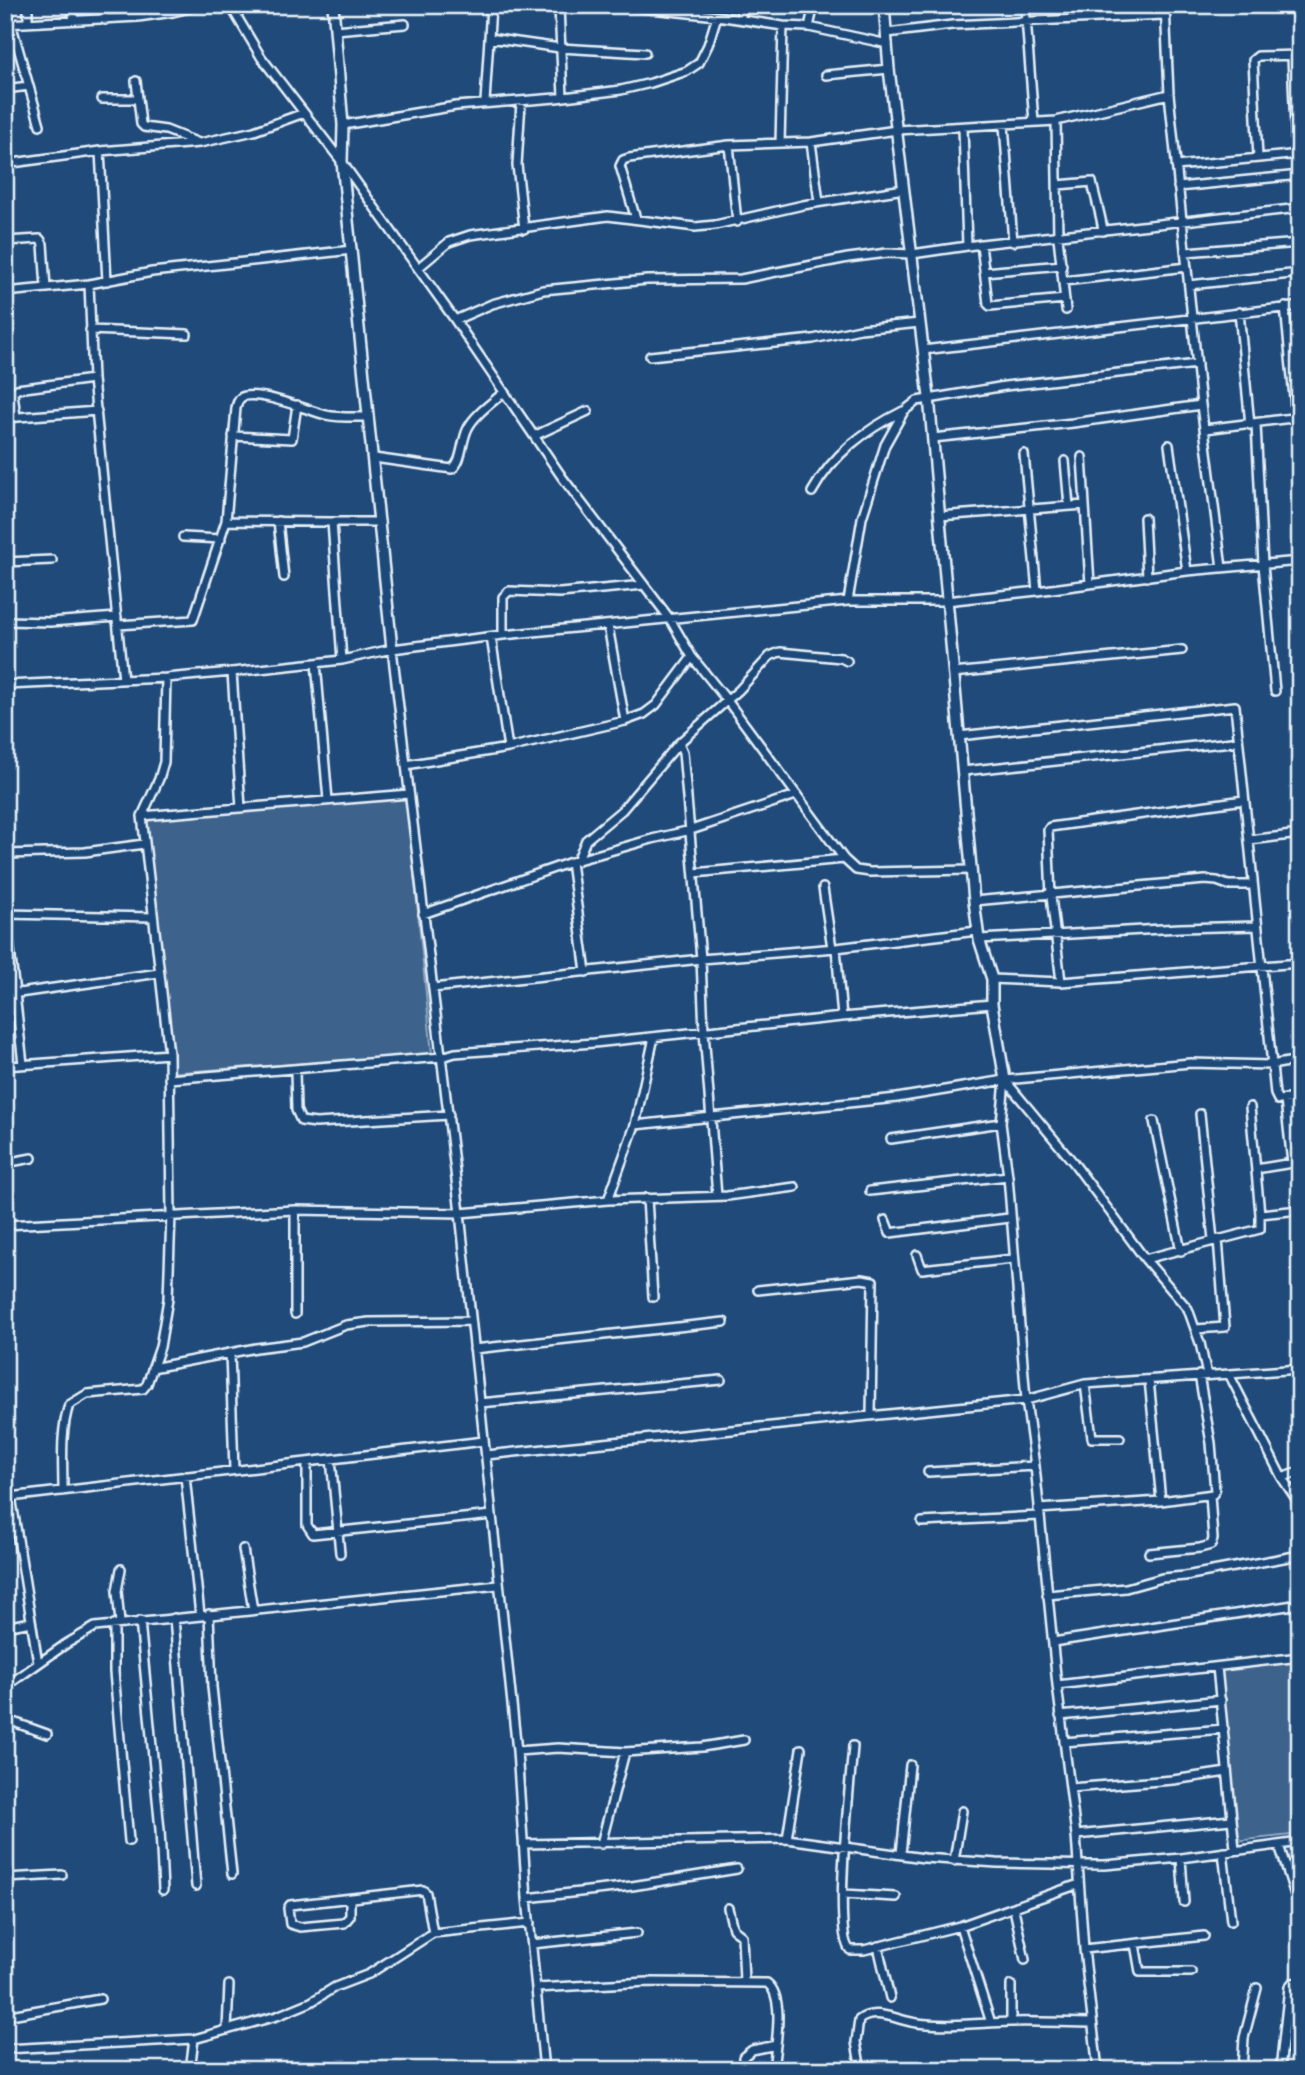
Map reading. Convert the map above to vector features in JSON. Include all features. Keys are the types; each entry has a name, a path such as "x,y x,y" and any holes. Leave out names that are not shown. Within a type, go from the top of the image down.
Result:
{"street":[{"path":"28,5 28,22"},
{"path":"71,5 74,19"},
{"path":"102,5 105,20"},
{"path":"136,5 138,17"},
{"path":"160,5 162,14"},
{"path":"40,125 8,23 138,17 201,5"},
{"path":"230,5 261,57 342,162 534,436 670,619 692,657 844,859 856,870 870,872 970,870"},
{"path":"333,5 343,125 342,162 392,649 449,1115 486,1455 517,1751 527,1898 544,2070"},
{"path":"741,5 741,19"},
{"path":"809,27 814,5"},
{"path":"884,5 929,397 970,870 978,935 992,979 992,1004 1005,1080 1001,1123 1008,1176 1009,1218 1026,1400 1056,1685 1076,1835 1084,1950 1098,2070"},
{"path":"1025,5 1034,122"},
{"path":"1165,5 1169,94 1178,187 1222,568"},
{"path":"485,102 491,7 632,6 809,27 888,44"},
{"path":"559,7 563,97"},
{"path":"887,33 952,25 1164,15"},
{"path":"343,125 485,102 522,102 621,90 687,71 699,63 705,54 717,16"},
{"path":"335,30 405,24"},
{"path":"780,143 783,26"},
{"path":"489,38 560,48 645,53"},
{"path":"1176,166 1258,158 1298,154 1296,55 1258,56 1253,60 1258,158"},
{"path":"826,75 890,69"},
{"path":"136,81 141,124 200,143"},
{"path":"5,89 29,86"},
{"path":"636,219 620,166 623,160 729,145 811,142 897,130 1056,121 1169,94"},
{"path":"102,99 138,99"},
{"path":"522,102 517,165 524,229"},
{"path":"5,164 100,150 200,143 254,131 304,113"},
{"path":"1056,121 1058,237 1066,310"},
{"path":"1004,125 1013,242"},
{"path":"963,128 967,246"},
{"path":"811,142 819,202"},
{"path":"729,145 737,222"},
{"path":"100,150 107,281"},
{"path":"1178,187 1300,175"},
{"path":"1058,185 1092,182 1103,231"},
{"path":"418,268 449,242 458,238 608,216 695,227 737,222 819,202 904,189"},
{"path":"455,320 492,304 542,290 647,280 741,279 887,253 912,254 1300,208"},
{"path":"5,241 40,239 43,244 46,288"},
{"path":"1186,252 1300,243"},
{"path":"981,244 990,306 1065,299"},
{"path":"5,292 89,284 152,272 352,250"},
{"path":"984,272 1062,265"},
{"path":"1064,281 1187,267"},
{"path":"1189,285 1300,273"},
{"path":"89,284 93,379 123,680"},
{"path":"923,350 1300,306"},
{"path":"1205,429 1298,418 1285,307"},
{"path":"1239,312 1253,424 1275,691"},
{"path":"650,356 813,339 860,329 920,323"},
{"path":"90,330 187,334"},
{"path":"812,492 827,467 848,446 876,424 929,397 1197,364"},
{"path":"16,417 12,398 17,389 93,379"},
{"path":"374,458 452,469 458,464 467,428 504,392"},
{"path":"5,621 193,620 226,520 237,403 246,396 297,405 327,415 369,417"},
{"path":"233,436 292,439 297,405"},
{"path":"933,438 1073,423 1202,405"},
{"path":"5,418 97,411"},
{"path":"534,436 588,411"},
{"path":"848,601 862,518 885,445 904,411"},
{"path":"1168,445 1187,571"},
{"path":"1024,454 1037,591"},
{"path":"1082,457 1090,584"},
{"path":"1065,461 1069,506"},
{"path":"939,516 1085,505"},
{"path":"1144,518 1147,577"},
{"path":"226,520 380,522"},
{"path":"278,521 284,577"},
{"path":"332,522 342,660"},
{"path":"183,537 221,539"},
{"path":"5,562 52,560"},
{"path":"5,685 166,678 232,672 342,660 392,649 503,635 848,601 946,601 1187,571 1300,561"},
{"path":"503,635 503,597 509,591 560,593 644,585"},
{"path":"608,626 625,722"},
{"path":"491,637 508,748"},
{"path":"953,673 1182,650"},
{"path":"586,972 574,861 586,840 622,810 679,743 739,690 772,654 780,652 833,657 847,661"},
{"path":"406,765 508,748 625,722 644,714 656,705 692,657"},
{"path":"317,663 328,800"},
{"path":"232,672 240,808"},
{"path":"63,1490 64,1444 69,1405 87,1394 143,1389 160,1347 168,1299 171,1215 169,1054 142,816 164,762 166,678"},
{"path":"960,736 1236,706 1276,1098 1300,1098"},
{"path":"963,771 1231,742"},
{"path":"679,743 683,752 691,830 718,1196"},
{"path":"142,816 410,794"},
{"path":"423,914 574,861 691,830 796,795"},
{"path":"1061,982 1054,936 1049,827 1244,800"},
{"path":"1249,840 1300,834"},
{"path":"5,854 85,852 144,844"},
{"path":"694,873 844,859"},
{"path":"974,901 1205,880 1228,885 1253,884"},
{"path":"823,888 834,948 842,1017"},
{"path":"23,1064 6,914 153,917"},
{"path":"433,988 701,959 978,935 1054,936 1257,926"},
{"path":"992,979 1061,982 1300,963"},
{"path":"5,995 159,973"},
{"path":"169,1079 442,1057 471,1051 654,1037 992,1004"},
{"path":"608,1200 635,1125 654,1037"},
{"path":"5,1066 169,1054"},
{"path":"635,1125 897,1098 1005,1080 1190,1063 1271,1065 1300,1060"},
{"path":"295,1070 296,1110 301,1121 316,1123 449,1115"},
{"path":"922,1522 1161,1501 1210,1495 1215,1491 1203,1375 1196,1329 1188,1309 1145,1259 1065,1152 1005,1080"},
{"path":"1256,1169 1292,1163 1285,1100"},
{"path":"1145,1259 1256,1231 1261,1225 1250,1107"},
{"path":"1196,1329 1225,1327 1200,1114"},
{"path":"1154,1121 1181,1251"},
{"path":"891,1139 1001,1123"},
{"path":"5,1163 32,1158"},
{"path":"870,1191 1008,1176"},
{"path":"5,1225 295,1209 460,1213 608,1200 718,1196 795,1187"},
{"path":"647,1198 653,1297"},
{"path":"295,1209 295,1314"},
{"path":"1261,1214 1300,1210"},
{"path":"885,1220 890,1233 1009,1218"},
{"path":"917,1255 922,1269 1013,1259"},
{"path":"758,1290 862,1279 873,1281 871,1415"},
{"path":"152,1368 303,1342 346,1325 369,1322 471,1321"},
{"path":"474,1349 724,1322"},
{"path":"230,1353 234,1470"},
{"path":"486,1455 1026,1400 1085,1384 1300,1369"},
{"path":"1229,1374 1282,1478 1300,1505"},
{"path":"480,1403 721,1380"},
{"path":"1149,1380 1161,1501"},
{"path":"1085,1384 1092,1438 1120,1437"},
{"path":"8,1500 63,1490 484,1441"},
{"path":"5,1458 8,1500 38,1663"},
{"path":"331,1459 340,1553"},
{"path":"307,1462 308,1528 313,1534 492,1515"},
{"path":"928,1472 1035,1466"},
{"path":"1282,1478 1300,1471"},
{"path":"185,1476 205,1614 232,1874"},
{"path":"1149,1553 1211,1545 1213,1539 1210,1495"},
{"path":"243,1549 253,1610"},
{"path":"1047,1595 1126,1588 1162,1578 1300,1555"},
{"path":"121,1569 117,1591 114,1672 129,1841"},
{"path":"5,1686 87,1630 140,1621 498,1585"},
{"path":"1053,1642 1300,1604"},
{"path":"174,1618 196,1886"},
{"path":"140,1621 160,1830 163,1890"},
{"path":"5,1627 31,1622"},
{"path":"1056,1685 1300,1657"},
{"path":"1217,1667 1235,1849"},
{"path":"1060,1716 1221,1700"},
{"path":"5,1719 47,1734"},
{"path":"1064,1742 1224,1729"},
{"path":"517,1751 558,1748 625,1752 702,1747 744,1740"},
{"path":"853,1746 844,1847 846,1947 854,1951 960,1926 1079,1884"},
{"path":"787,1839 801,1749"},
{"path":"601,1844 625,1752"},
{"path":"901,1854 910,1765"},
{"path":"1070,1788 1173,1780 1227,1772"},
{"path":"954,1861 962,1811"},
{"path":"1076,1835 1231,1820"},
{"path":"524,1844 787,1839 954,1861 1077,1865 1181,1858 1300,1842"},
{"path":"1279,1845 1300,1911"},
{"path":"1223,1852 1231,1921"},
{"path":"1181,1858 1185,1902"},
{"path":"527,1898 632,1886 737,1869"},
{"path":"5,1878 62,1875"},
{"path":"350,1899 350,1916 344,1923 300,1927 290,1924 290,1905 424,1890 433,1933"},
{"path":"843,1894 896,1897"},
{"path":"728,1908 733,1928 741,1936 744,1982"},
{"path":"1013,1909 1026,1960"},
{"path":"5,2049 194,2039 277,2016 311,2003 335,1987 369,1974 433,1933 530,1923"},
{"path":"960,1926 991,2023"},
{"path":"532,1944 637,1933"},
{"path":"1084,1950 1204,1936"},
{"path":"1135,1944 1140,1972 1191,1972"},
{"path":"878,1946 890,1998"},
{"path":"536,1988 648,1982 767,1983 773,1987 778,2008 773,2070"},
{"path":"1280,2070 1289,1987 1292,1983 1300,1982"},
{"path":"1011,1984 1012,2022"},
{"path":"227,2030 229,1985"},
{"path":"1242,2070 1244,2038 1257,1988"},
{"path":"5,2016 100,1999"},
{"path":"859,2059 856,2042 859,2020 863,2017 890,2016 914,2023 947,2025 1012,2022 1092,2023"},
{"path":"190,2070 194,2039"},
{"path":"743,2070 743,2057 747,2052 776,2045"}],"shaded area":[{"path":"406,791 432,1054 168,1073 161,959 145,814"},
{"path":"1300,1660 1300,1834 1236,1841 1221,1668"}]}
